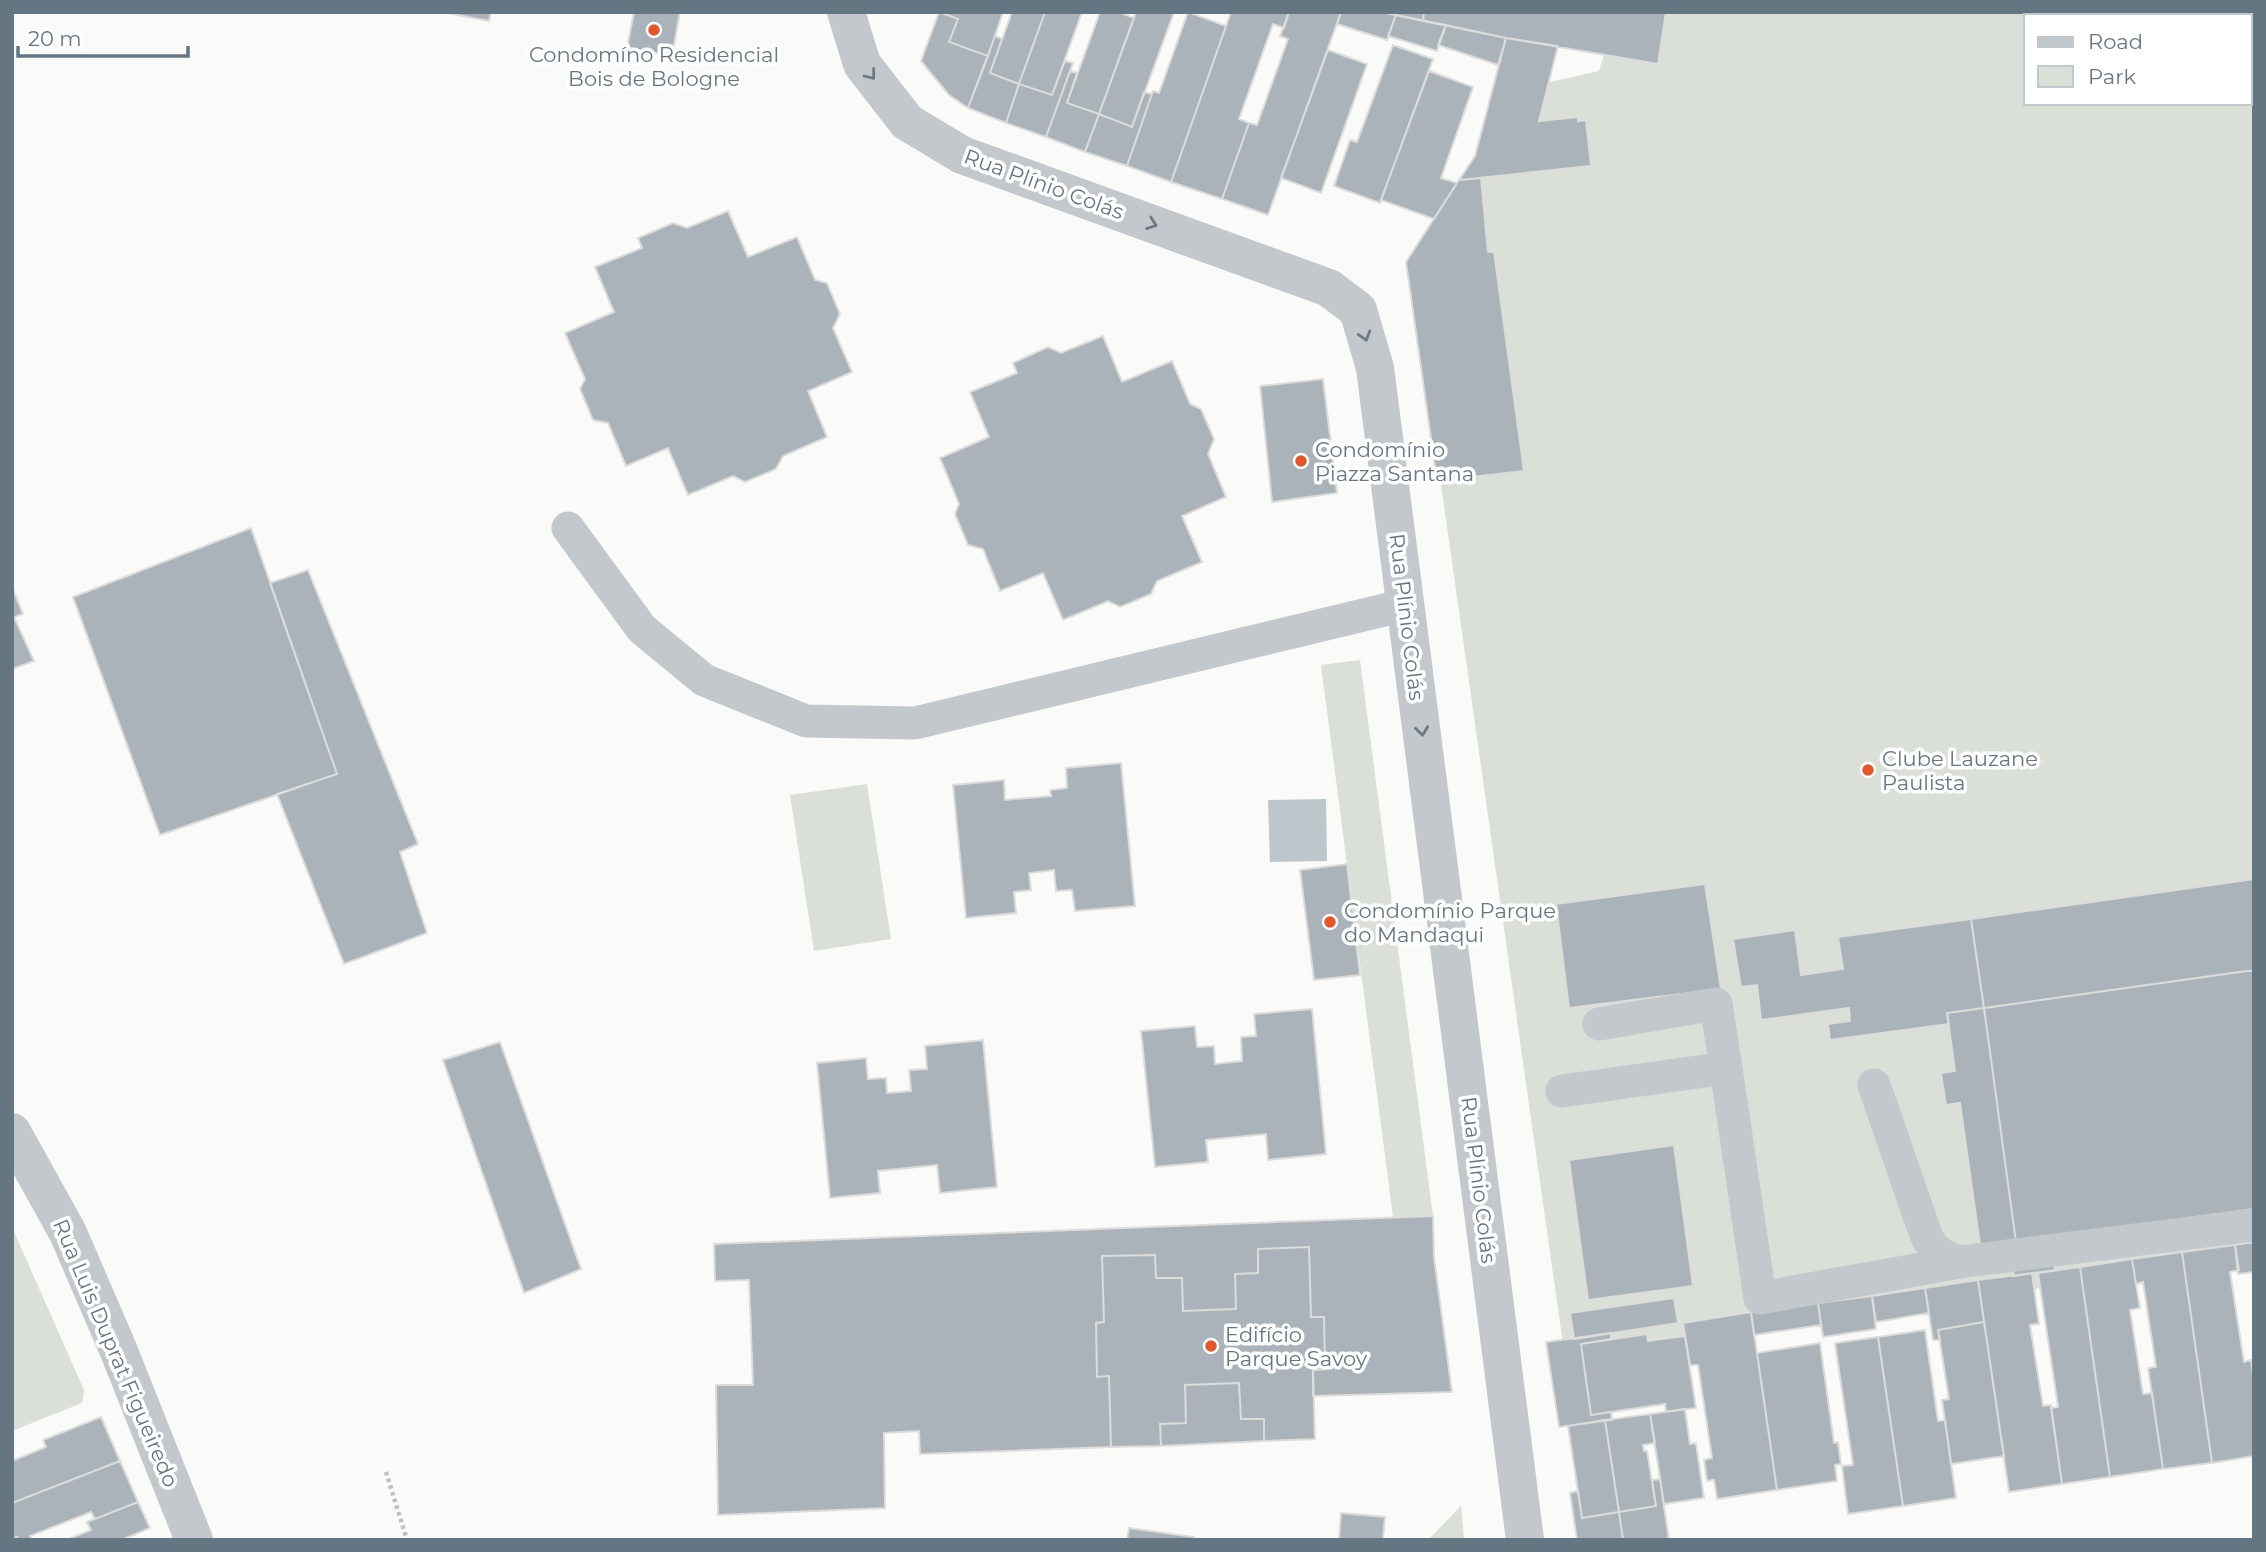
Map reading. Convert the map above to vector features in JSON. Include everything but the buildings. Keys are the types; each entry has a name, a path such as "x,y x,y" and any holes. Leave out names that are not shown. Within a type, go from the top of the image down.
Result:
{"street":[{"name":"Rua Plínio Colás","path":"846,12 862,64 907,122 961,155 1329,288 1358,310 1375,368 1525,1540"},
{"name":"Rua Luis Duprat Figueiredo","path":"12,1132 68,1233 118,1349 194,1540"}],"lane":[{"path":"568,528 642,629 704,680 806,721 915,723 1405,605"},
{"path":"1599,1024 1716,1004 1760,1298 1959,1262 2254,1225"},
{"path":"1562,1091 1726,1068"},
{"path":"1874,1085 1931,1247 1940,1255 1959,1262"}],"path":[{"path":"386,1472 407,1540"}],"green space":[{"name":"Clube Lauzane Paulista","path":"1617,12 2254,12 2254,1260 1564,1351 1412,280 1507,92 1599,71"},
{"path":"1360,660 1433,1216 1393,1217 1321,665"},
{"path":"867,784 891,939 814,951 790,795"},
{"path":"12,1227 84,1390 82,1403 12,1431"},
{"path":"1461,1506 1464,1540 1428,1540"}],"shaded area":[{"path":"1326,799 1327,861 1270,862 1268,800"}],"place":[{"name":"Condomíno Residencial Bois de Bologne","path":"654,30"},
{"name":"Condomínio Piazza Santana","path":"1301,461"},
{"name":"Clube Lauzane Paulista","path":"1868,770"},
{"name":"Condomínio Parque do Mandaqui","path":"1330,922"},
{"name":"Edifício Parque Savoy","path":"1211,1346"}]}
